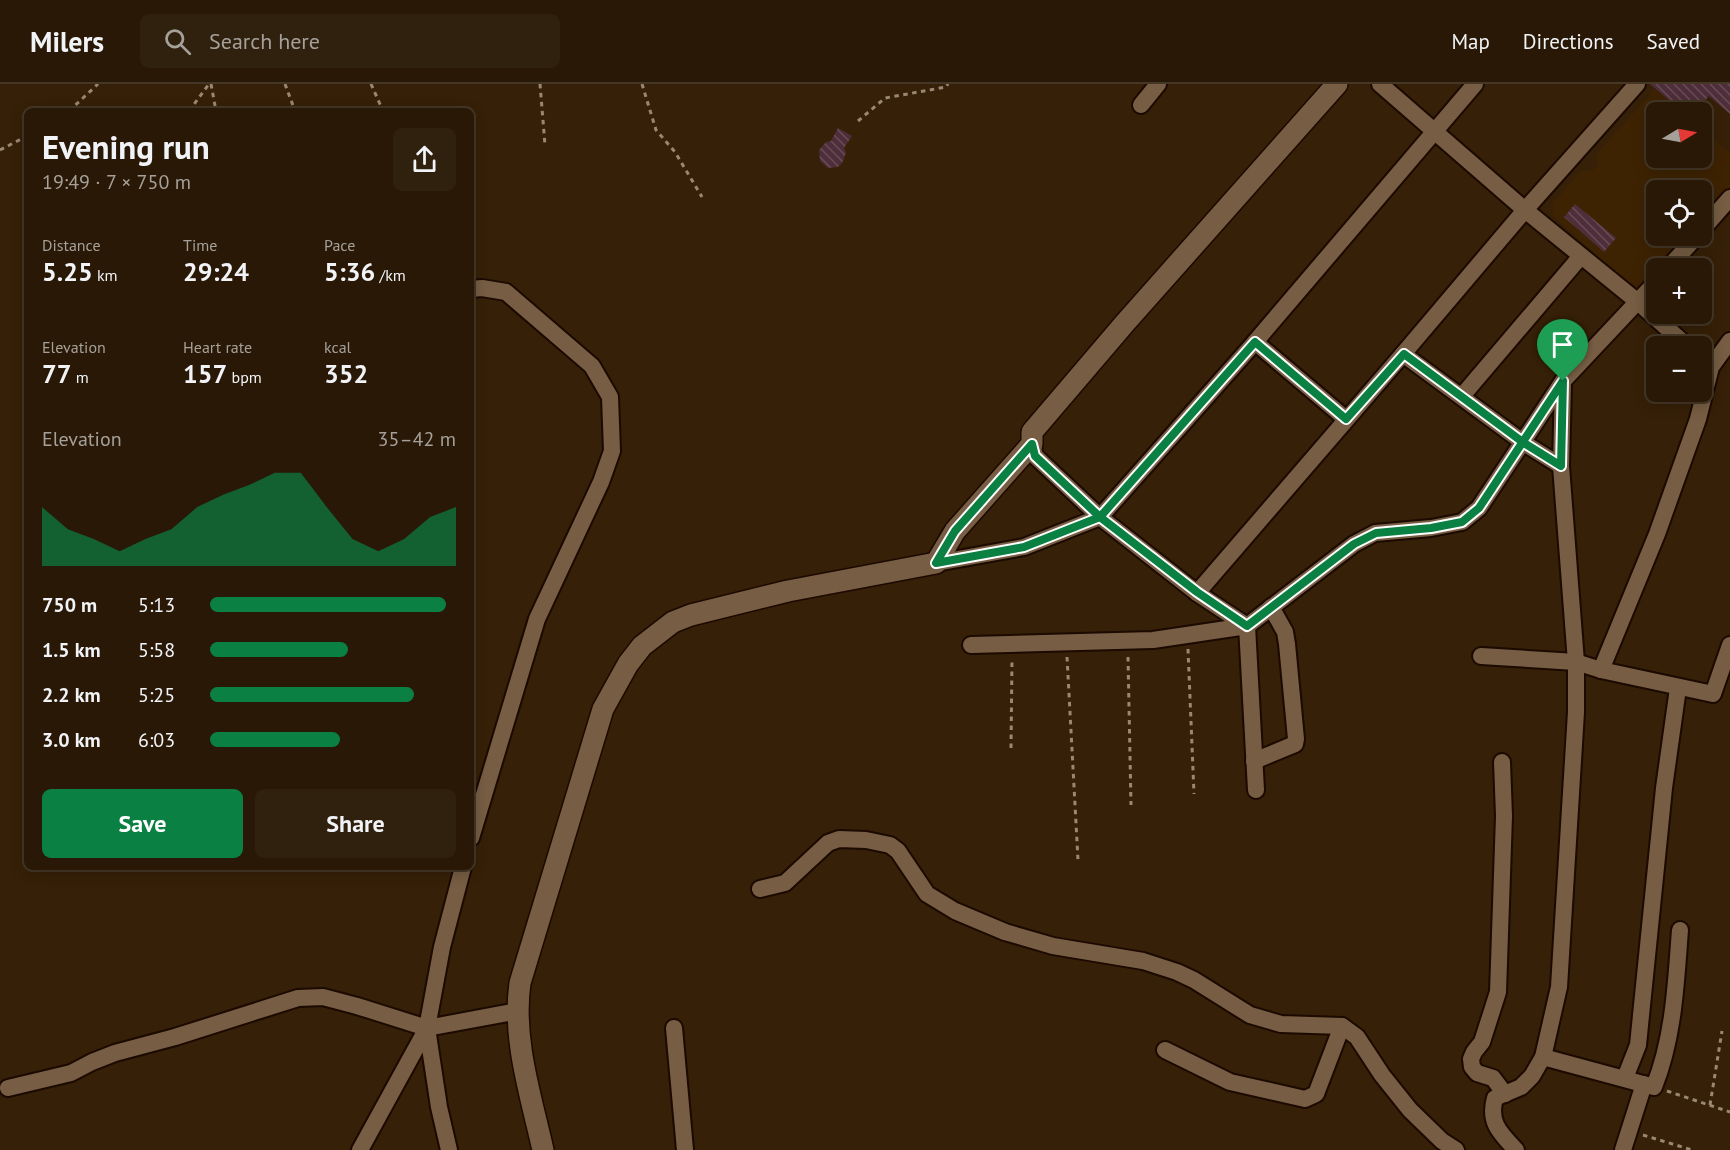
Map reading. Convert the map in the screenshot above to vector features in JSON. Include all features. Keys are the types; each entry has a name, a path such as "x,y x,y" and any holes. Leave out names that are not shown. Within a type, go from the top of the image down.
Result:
{"street":[{"path":"1141,105 1158,84"},
{"path":"1247,626 1197,592 1100,517 1035,456 1032,432 1125,323 1337,84"},
{"path":"1380,84 1525,210 1638,302 1676,336"},
{"path":"543,1150 519,1036 520,983 603,709 628,664 642,646 673,622 691,615 788,591 1024,547 1100,517 1255,342 1475,84"},
{"path":"1197,592 1404,354 1525,210 1637,84"},
{"path":"1712,218 1730,198"},
{"path":"1677,258 1688,246"},
{"path":"1462,396 1581,256"},
{"path":"474,289 506,292 592,366 610,397 612,451 601,482 537,619 474,828"},
{"path":"972,645 1153,640 1247,626 1354,544 1376,533 1431,528 1462,522 1479,508 1563,381 1646,293"},
{"path":"1712,358 1730,341"},
{"path":"1255,342 1346,419"},
{"path":"1404,354 1524,443 1561,466"},
{"path":"1516,1150 1496,1128 1493,1107 1496,1098 1521,1087 1532,1076 1543,1057 1559,987 1576,712 1576,662 1561,466 1563,381"},
{"path":"1601,670 1657,534 1698,419 1700,402"},
{"path":"936,563 955,531 1032,444"},
{"path":"1254,761 1295,744 1296,740 1285,632 1271,608"},
{"path":"1247,626 1256,790"},
{"path":"1481,656 1576,662 1678,688 1713,694 1730,645"},
{"path":"1625,1078 1638,1045 1664,789 1678,688"},
{"path":"1502,762 1504,816 1498,992 1482,1042 1471,1059 1472,1067 1478,1073 1493,1078 1505,1094"},
{"path":"760,889 785,883 828,843 839,839 859,839 890,845 898,851 927,894 956,911 1005,932 1053,946 1143,962 1177,972 1250,1015 1281,1024 1342,1026 1357,1037 1382,1075 1410,1110 1442,1141 1456,1150"},
{"path":"360,1150 427,1028 442,947 462,870"},
{"path":"1623,1150 1649,1085 1659,1074 1674,1009 1680,930"},
{"path":"8,1088 71,1073 115,1053 175,1037 298,998 323,997 357,1005 427,1028 518,1011"},
{"path":"1165,1050 1230,1082 1305,1099 1316,1094 1342,1026"},
{"path":"427,1028 439,1107 449,1150"},
{"path":"674,1028 685,1150"},
{"path":"1543,1057 1649,1085"}],"path":[{"path":"72,108 98,84"},
{"path":"191,108 210,84"},
{"path":"210,84 215,108"},
{"path":"285,84 294,108"},
{"path":"371,84 382,108"},
{"path":"540,84 545,145"},
{"path":"642,84 656,130 675,152 702,197"},
{"path":"858,121 885,98 946,87 948,84"},
{"path":"0,150 24,138"},
{"path":"1187,635 1194,794"},
{"path":"1128,640 1131,805"},
{"path":"1011,748 1012,643"},
{"path":"1066,643 1078,860"},
{"path":"1710,1105 1722,1031"},
{"path":"1649,1085 1730,1112"},
{"path":"1630,1131 1692,1150"}],"shaded area":[{"path":"1655,89 1671,102 1646,102 1646,168 1712,168 1712,137 1730,153 1730,191 1712,212 1712,180 1646,180 1646,246 1683,246 1672,258 1646,258 1646,284 1637,291 1552,215 1553,203 1581,171 1592,171 1598,164 1596,155"}],"building":[{"path":"1650,84 1730,84 1730,114 1709,96 1704,102 1671,102"},
{"path":"838,128 852,136 844,148 846,153 842,163 838,167 828,168 820,161 819,150 826,142 831,141"},
{"path":"1575,204 1616,238 1604,252 1564,217"}],"route":[{"path":"1563,381 1524,443 1479,508 1462,522 1431,528 1376,533 1354,544 1247,626 1197,592 1100,517 1035,456 1032,444 955,531 936,563 1024,547 1100,517 1255,342 1346,419 1404,354 1524,443 1561,466 1563,381"}]}
